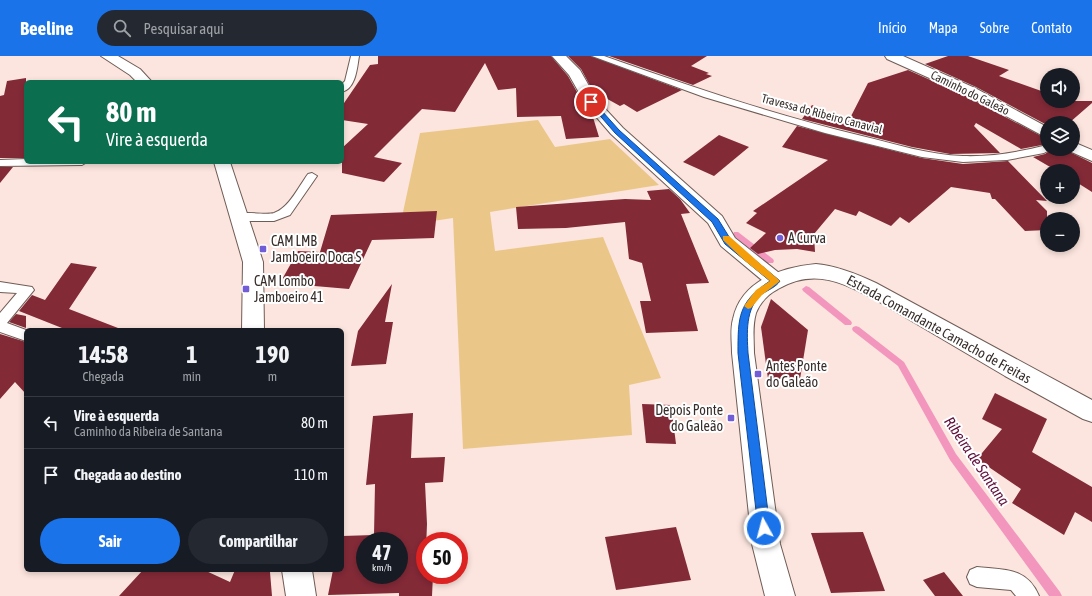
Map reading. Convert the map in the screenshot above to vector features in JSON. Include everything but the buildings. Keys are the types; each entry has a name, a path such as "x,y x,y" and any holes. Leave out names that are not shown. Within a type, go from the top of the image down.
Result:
{"street":[{"path":"108,56 135,72 143,80"},
{"path":"559,56 574,73 591,102 617,131 715,220 728,242 776,281"},
{"name":"Caminho do Galeão","path":"892,56 970,91 1040,129"},
{"path":"1080,150 1092,156"},
{"path":"223,164 253,262 253,328"},
{"name":"Estrada Comandante Camacho de Freitas","path":"780,596 766,544 743,353 742,324 750,301 759,292 776,281 800,273 826,272 840,276 870,289 1092,412"}],"lane":[{"path":"344,87 349,82 355,56"},
{"name":"Travessa do Ribeiro Canavial","path":"596,56 707,95 829,131 922,154 963,159 1007,157 1040,151"},
{"path":"0,163 24,163"},
{"path":"238,217 274,217 286,212 312,176"},
{"path":"0,288 27,290 0,322"},
{"path":"0,326 24,335"},
{"path":"977,578 1016,582 1030,596"}],"shaded area":[{"path":"538,120 555,147 610,139 659,185 490,212 495,251 603,237 661,378 629,385 632,435 463,449 453,218 400,226 420,133"}],"waterway":[{"name":"Ribeira de Santana","path":"587,81 605,109"},
{"name":"Ribeira de Santana","path":"736,234 770,261"},
{"name":"Ribeira de Santana","path":"806,289 848,323"},
{"name":"Ribeira de Santana","path":"856,329 901,364 953,457 1056,596"}],"slow traffic":[{"path":"726,238 728,242 748,260 776,281 759,292 750,301 748,306"}],"place":[{"name":"A Curva","path":"780,238"},
{"name":"CAM LMB Jamboeiro Doca S","path":"263,249"},
{"name":"CAM Lombo Jamboeiro 41","path":"246,289"},
{"name":"Antes Ponte do Galeão","path":"758,374"},
{"name":"Depois Ponte do Galeão","path":"731,418"}],"route":[{"path":"591,102 617,131 715,220 728,242 748,260 776,281 759,292 750,301 742,324 743,353 764,528"}]}
